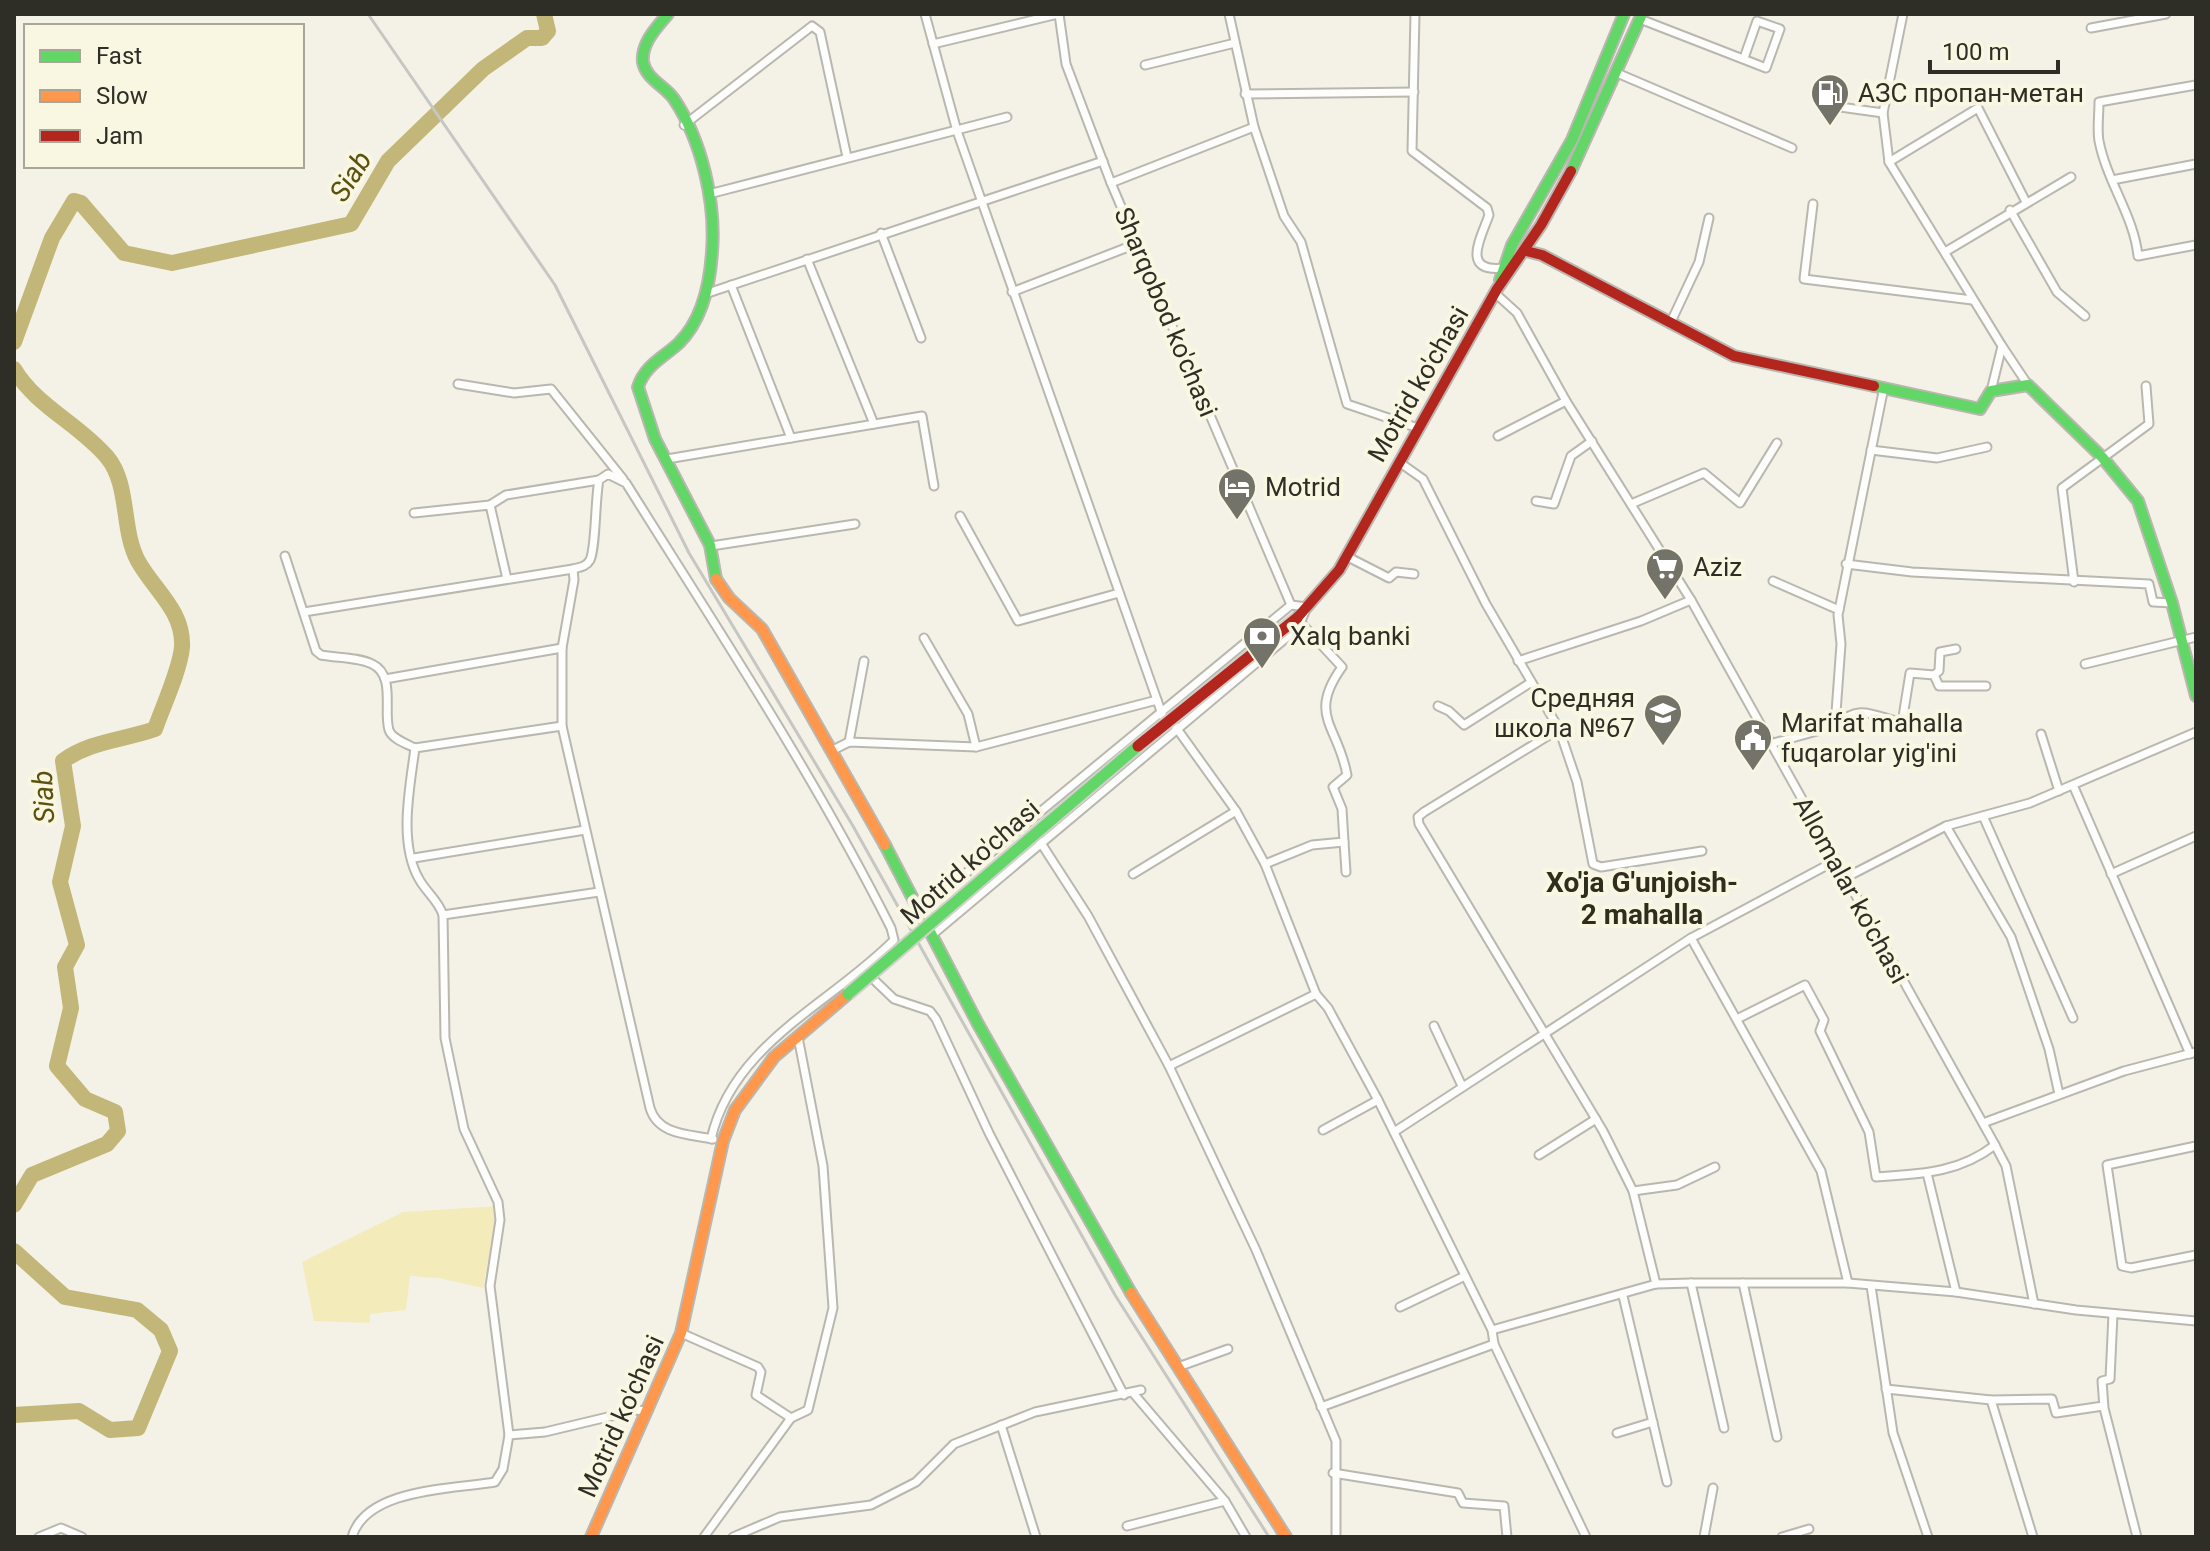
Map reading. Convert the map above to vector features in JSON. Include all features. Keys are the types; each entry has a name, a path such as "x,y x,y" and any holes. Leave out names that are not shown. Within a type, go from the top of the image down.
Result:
{"street":[{"path":"668,14 645,45 643,58 648,74 676,101 709,194 712,250 705,294 681,341 644,371 638,388 648,427 711,546 712,573 736,609 762,629 1118,1270 1286,1537"},
{"path":"925,14 957,131 1157,700 1166,718 1236,811 1265,864 1316,994 1328,1008 1394,1132 1492,1330 1494,1344 1586,1537"},
{"path":"933,44 1058,14"},
{"name":"Sharqobod ko'chasi","path":"1058,14 1066,64 1111,183 1291,605"},
{"path":"1229,14 1254,127 1284,216 1301,242 1347,404 1418,428"},
{"path":"1415,14 1412,151 1487,208 1489,215 1475,253 1478,261 1490,269 1504,268"},
{"name":"Motrid ko'chasi","path":"1496,291 1512,245 1572,140 1624,14"},
{"path":"1903,14 1883,113 1889,162 1972,300 2028,385 2102,457 2138,501 2172,603 2196,696"},
{"path":"2091,28 2166,14"},
{"path":"1641,16 1766,68 1780,29 1757,21 1744,58"},
{"name":"Motrid ko'chasi","path":"591,1537 681,1333 717,1140 743,1095 763,1068 1038,838 1166,718 1299,621 1307,607 1328,585 1346,556 1496,291 1526,251 1617,73 1641,16"},
{"path":"684,125 812,26 820,32 847,157"},
{"path":"1145,65 1235,43"},
{"path":"1617,73 1792,148"},
{"path":"2196,85 2099,102 2098,139 2112,180 2135,229 2138,256 2196,245"},
{"path":"1245,94 1414,92"},
{"path":"1833,106 1883,113"},
{"path":"1889,162 1978,108 2026,202"},
{"path":"709,194 1007,117"},
{"path":"1111,183 1254,127"},
{"path":"705,294 881,233 982,204 1103,161"},
{"path":"2112,180 2196,164"},
{"path":"1945,252 2010,210 2071,177"},
{"path":"1813,204 1804,279 1972,300"},
{"path":"2010,210 2057,292 2085,316"},
{"path":"1670,324 1699,262 1709,218"},
{"path":"881,233 921,338"},
{"path":"1012,292 1136,244"},
{"path":"1526,251 1542,255 1734,356 1980,409 1991,391 2002,346"},
{"path":"807,259 874,424"},
{"path":"731,285 791,438"},
{"name":"Allomalar ko'chasi","path":"1496,291 1517,313 1566,401 1691,600 1843,879 1995,1145 2006,1166 2034,1304"},
{"path":"458,384 514,393 551,389 626,483 782,728 875,895 894,940 871,963 758,1052 722,1109 717,1140 664,1129 653,1120 562,726 562,648 574,580 573,569"},
{"path":"1991,391 2028,385"},
{"path":"2074,582 2062,488 2149,424 2146,386"},
{"path":"1835,726 1841,644 1839,610 1884,387"},
{"path":"1498,436 1566,401"},
{"path":"667,459 922,416 934,486"},
{"path":"1536,501 1554,504 1571,456 1592,441"},
{"path":"1631,504 1704,473 1740,503 1777,443"},
{"path":"1871,450 1937,458 1987,447"},
{"path":"1399,462 1423,479 1518,661 1559,729 1577,782 1593,864 1601,867 1702,851"},
{"path":"414,513 490,505 506,495 599,480 608,474 626,483"},
{"path":"304,612 586,566 592,558 599,480"},
{"path":"490,505 507,579"},
{"path":"960,516 1018,621 1119,593"},
{"path":"711,546 855,524"},
{"path":"285,556 316,651 321,655 372,664 385,679 389,730 396,738 415,748 562,726"},
{"path":"1346,556 1389,578 1396,572 1414,574"},
{"path":"1846,564 1912,572 2149,584 2153,602 2172,603"},
{"path":"1773,581 1839,610"},
{"path":"1518,661 1641,621 1691,600"},
{"path":"920,911 1144,728 1166,718 1291,605 1307,607"},
{"path":"931,935 1038,838 1178,730 1299,621 1342,667 1326,689 1323,706 1347,775 1333,787 1342,809 1346,872"},
{"path":"2085,664 2196,637"},
{"path":"924,638 968,714 976,747"},
{"path":"385,679 562,648"},
{"path":"1770,744 1835,726 1844,715 1859,711 1902,723 1910,673 1934,675 1939,671 1940,652 1956,649"},
{"path":"849,742 864,661"},
{"path":"1934,675 1939,686 1986,686"},
{"path":"1438,706 1449,711 1464,725 1530,683"},
{"path":"831,751 849,742 976,747 1157,700"},
{"path":"1144,728 1156,747"},
{"path":"1559,729 1418,817 1419,824 1596,1119 1633,1191 1656,1284"},
{"path":"1843,879 1946,826 2059,791 2196,732"},
{"path":"2041,734 2059,791"},
{"path":"352,1537 356,1525 375,1507 392,1499 495,1482 503,1469 509,1435 490,1286 500,1220 498,1202 464,1129 445,1038 443,915 440,905 418,878 406,826 415,748"},
{"path":"1983,1123 2059,1094 2193,1053 2073,785"},
{"path":"1133,874 1236,811"},
{"path":"1983,816 2073,1018"},
{"path":"1946,826 2011,937 2049,1049 2059,1094"},
{"path":"414,858 585,830"},
{"path":"2111,874 2196,836"},
{"path":"1038,838 1088,916 1169,1066 1256,1250 1336,1441 1333,1473 1336,1537"},
{"path":"1265,864 1312,845 1344,842"},
{"path":"1394,1132 1691,938 1835,861"},
{"path":"443,915 599,892"},
{"path":"1691,938 1821,1171 1848,1283"},
{"path":"870,976 894,999 930,1011 936,1019 982,1119 1124,1395"},
{"path":"1737,1019 1805,985 1824,1020 1820,1031 1869,1132 1876,1177 1927,1173 1973,1162 1995,1145"},
{"path":"1169,1066 1316,994"},
{"path":"1434,1026 1462,1086"},
{"path":"704,1537 791,1418 808,1410 833,1308 823,1166 798,1037"},
{"path":"1323,1130 1378,1100"},
{"path":"1539,1155 1596,1119"},
{"path":"2196,1146 2107,1165 2122,1266 2196,1255"},
{"path":"1633,1191 1677,1185 1715,1167"},
{"path":"1927,1173 1956,1292"},
{"path":"1400,1307 1465,1276"},
{"path":"1492,1330 1623,1296 1656,1284 1691,1283 1848,1283 1956,1292 2113,1314 2196,1321"},
{"path":"1691,1283 1724,1428"},
{"path":"1743,1283 1777,1437"},
{"path":"1871,1286 1893,1433 1928,1537"},
{"path":"1623,1296 1667,1482"},
{"path":"2113,1314 2110,1379 2102,1381 2103,1406 2137,1537"},
{"path":"681,1333 758,1367 761,1372 756,1395 791,1418"},
{"path":"1321,1407 1494,1344"},
{"path":"1178,1367 1228,1349"},
{"path":"1886,1389 1991,1400 2052,1399 2056,1413 2103,1406"},
{"path":"733,1537 780,1517 871,1505 916,1482 954,1444 1035,1412 1138,1392 1225,1501 1246,1537"},
{"path":"1991,1400 2033,1537"},
{"path":"509,1435 545,1432 637,1410 648,1411"},
{"path":"1617,1433 1653,1422"},
{"path":"1001,1425 1036,1537"},
{"path":"1333,1473 1458,1493 1463,1503 1504,1506 1507,1537"},
{"path":"1704,1537 1713,1488"},
{"path":"1127,1526 1225,1501"},
{"path":"39,1537 61,1528 82,1537"},
{"path":"1782,1537 1809,1529"}],"shaded area":[{"path":"498,1206 483,1288 439,1278 410,1276 406,1310 370,1314 370,1323 314,1321 302,1262 403,1212"}],"waterway":[{"name":"Siab","path":"14,342 52,238 74,201 81,203 124,253 172,263 351,224 388,161 483,69 527,38 542,38 548,31 544,14"},
{"name":"Siab","path":"14,369 34,394 96,445 114,468 133,549 173,612 182,647 175,677 155,729 96,745 63,761 73,826 60,882 77,945 65,967 71,1008 57,1066 85,1099 115,1112 118,1131 107,1144 32,1175 14,1205"},
{"name":"Siab","path":"14,1251 65,1297 137,1310 161,1330 170,1351 138,1428 110,1430 79,1411 14,1415"}],"railway":[{"path":"368,14 555,285 689,553 853,826 1115,1295 1269,1537"}],"traffic: fast":[{"path":"668,14 647,42 643,62 652,78 674,99 699,153 712,213 712,252 707,289 694,324 679,343 650,367 638,387 655,439 710,545 716,579"},
{"path":"1500,280 1512,245 1572,140 1624,14"},
{"path":"1571,171 1642,14"},
{"path":"1874,386 1980,409 1991,391 2028,385 2102,457 2138,501 2172,603 2196,696"},
{"path":"848,994 1138,746"},
{"path":"885,845 978,1024 1131,1293"}],"traffic: slow":[{"path":"716,579 729,598 762,629 885,845"},
{"path":"591,1537 681,1333 723,1141 735,1110 774,1057 848,994"},
{"path":"1131,1293 1286,1537"}],"traffic: jam":[{"path":"1297,618 1339,570 1497,289 1541,225 1571,171"},
{"path":"1526,251 1542,255 1734,356 1874,386"},
{"path":"1138,746 1297,618"}],"place":[{"name":"АЗС пропан-метан","path":"1830,127"},
{"name":"Motrid","path":"1237,521"},
{"name":"Aziz","path":"1665,601"},
{"name":"Xalq banki","path":"1262,670"},
{"name":"Средняя школа №67","path":"1663,747"},
{"name":"Marifat mahalla fuqarolar yig'ini","path":"1753,772"}],"district":[{"name":"Xo'ja G'unjoish- 2 mahalla","path":"1642,898"}]}
